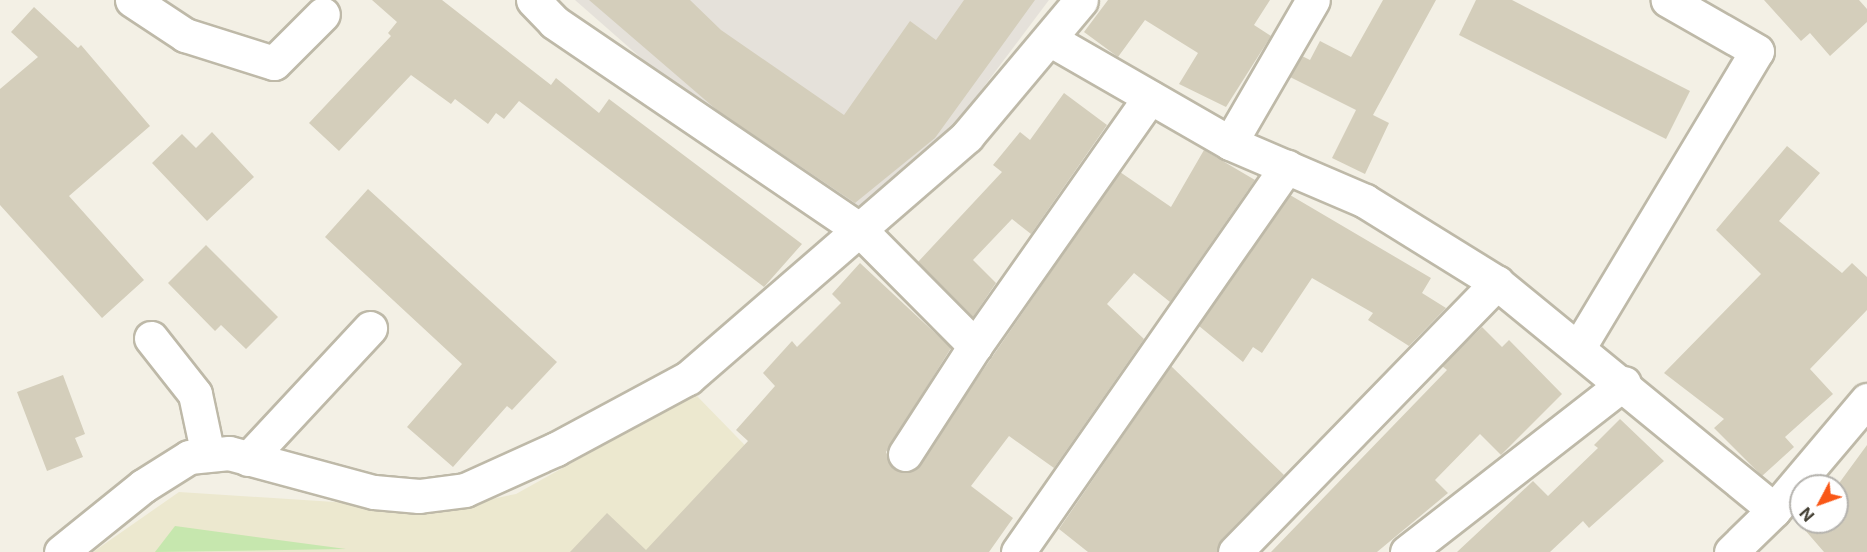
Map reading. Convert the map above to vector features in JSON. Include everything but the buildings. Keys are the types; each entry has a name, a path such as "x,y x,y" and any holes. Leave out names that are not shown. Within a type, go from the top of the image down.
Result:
{"street":[{"path":"132,0 185,35 274,63 323,14"},
{"path":"533,0 554,22 859,229 975,346"},
{"path":"61,552 143,486 189,457 229,453 374,492 419,496 465,490 556,449 688,378 967,136 1051,40 1082,0"},
{"path":"1230,143 1313,0"},
{"path":"1579,346 1757,51 1668,0"},
{"path":"1051,40 1230,143 1365,201 1497,283 1579,346 1774,510"},
{"path":"905,454 975,346 1150,97"},
{"path":"1018,552 1287,167"},
{"path":"1235,552 1497,283"},
{"path":"248,459 370,328"},
{"path":"151,338 195,394 208,455"},
{"path":"1407,552 1624,383"},
{"path":"1731,552 1774,510 1867,400"}],"shaded area":[{"path":"575,0 1049,0 946,137 856,213 673,86"},
{"path":"695,394 849,552 93,552 179,492 442,509 516,494"}],"green space":[{"path":"175,526 346,549 155,552"}]}
